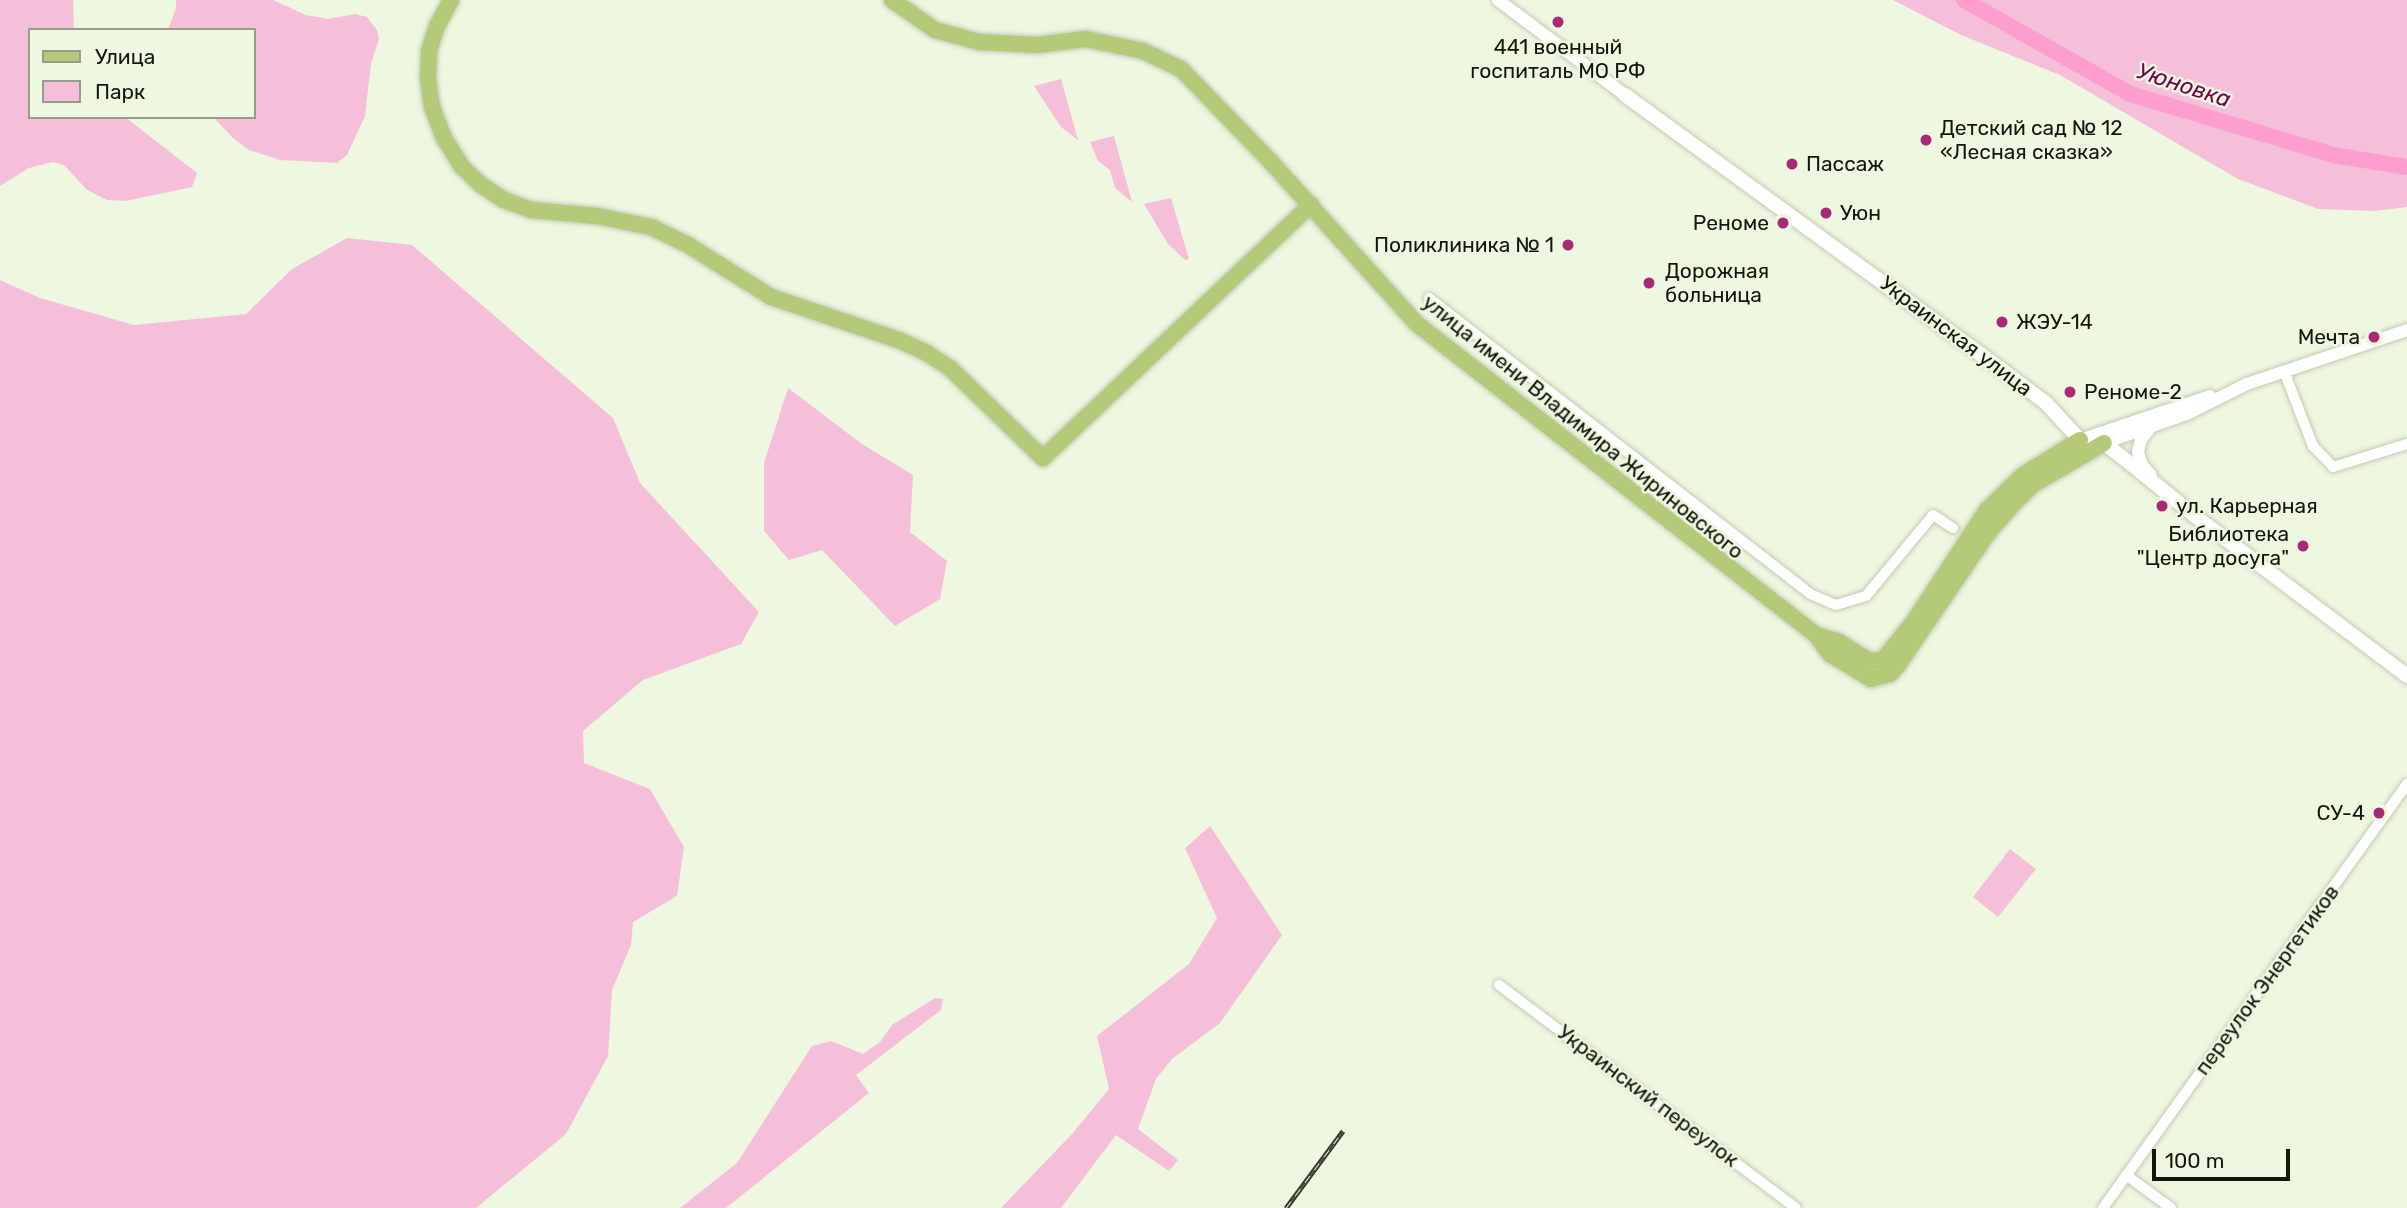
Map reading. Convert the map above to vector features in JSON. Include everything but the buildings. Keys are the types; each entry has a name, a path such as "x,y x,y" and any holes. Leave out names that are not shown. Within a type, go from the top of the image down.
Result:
{"main road":[{"path":"451,0 437,26 429,51 428,79 432,107 444,138 462,167 481,185 504,200 531,210 611,218 651,227 688,245 771,297 899,340 925,352 951,369 1043,458 1311,205"},
{"name":"улица имени Владимира Жириновского","path":"892,0 935,30 987,44 1037,45 1086,39 1124,46 1162,58 1181,69 1311,205 1416,324 1816,635 1830,654 1871,679 1891,674 2000,517 2034,484 2104,443"},
{"name":"Украинская улица","path":"1625,95 2046,403 2080,440"},
{"path":"2080,440 2104,443 2195,516 2407,676"},
{"name":"улица имени Владимира Жириновского","path":"1816,635 1839,642 1869,661 1876,662 1888,656 1987,510 2023,475 2080,440"}],"street":[{"name":"Украинская улица","path":"1498,0 1625,95"},
{"path":"1429,298 1810,594 1836,605 1866,596 1933,516 1953,528"},
{"path":"2080,440 2407,330"},
{"path":"2284,371 2313,446 2333,467 2407,444"},
{"path":"2104,443 2189,413 2234,389"},
{"path":"2023,475 2059,447 2064,437 2063,428 2028,390"},
{"path":"2157,424 2141,439 2139,460 2146,471 2195,516"},
{"name":"переулок Энергетиков","path":"2103,1208 2407,785"},
{"name":"Украинский переулок","path":"1499,985 1796,1208"},
{"path":"2126,1175 2171,1208"}],"green space":[{"path":"0,0 73,0 74,28 28,28 28,119 128,119 197,173 192,187 126,201 107,200 87,190 64,165 53,162 29,168 0,186"},
{"path":"176,0 273,0 306,15 328,19 355,14 367,17 377,30 379,39 371,64 365,116 347,155 337,163 280,160 249,150 234,139 215,119 256,119 256,28 169,28"},
{"path":"1893,0 2407,0 2407,207 2374,211 2318,209 2238,179 2060,75 1961,35"},
{"path":"1061,79 1078,140 1061,127 1034,86"},
{"path":"1114,136 1132,202 1115,188 1110,170 1098,161 1090,142"},
{"path":"1171,198 1189,259 1185,260 1168,244 1144,204"},
{"path":"347,238 412,245 613,418 640,483 759,612 741,644 643,680 583,731 584,763 650,789 684,847 677,896 633,922 631,945 612,990 608,1056 566,1134 476,1208 0,1208 0,280 40,298 134,325 246,314 292,269"},
{"path":"788,388 862,444 913,475 910,532 947,561 940,599 895,626 822,550 789,560 764,531 764,463"},
{"path":"1210,826 1282,935 1220,1023 1172,1059 1156,1079 1138,1129 1178,1160 1169,1171 1116,1135 1061,1208 1001,1208 1072,1134 1109,1089 1097,1036 1189,964 1217,918 1185,848"},
{"path":"2010,849 2036,869 1998,917 1973,897"},
{"path":"935,998 943,999 941,1010 856,1075 869,1093 726,1208 680,1208 737,1163 812,1046 831,1041 863,1054 880,1042 892,1025"}],"waterway":[{"name":"Уюновка","path":"1964,0 2130,94 2333,155 2407,167"}],"railway":[{"path":"1286,1208 1343,1131"}],"place":[{"name":"441 военный госпиталь МО РФ","path":"1558,22"},
{"name":"Детский сад № 12 «Лесная сказка»","path":"1926,140"},
{"name":"Пассаж","path":"1792,164"},
{"name":"Уюн","path":"1826,213"},
{"name":"Реноме","path":"1783,223"},
{"name":"Поликлиника № 1","path":"1568,245"},
{"name":"Дорожная больница","path":"1649,283"},
{"name":"ЖЭУ-14","path":"2002,322"},
{"name":"Мечта","path":"2374,337"},
{"name":"Реноме-2","path":"2070,392"},
{"name":"ул. Карьерная","path":"2162,506"},
{"name":"Библиотека \"Центр досуга\"","path":"2303,546"},
{"name":"СУ-4","path":"2379,813"}]}
